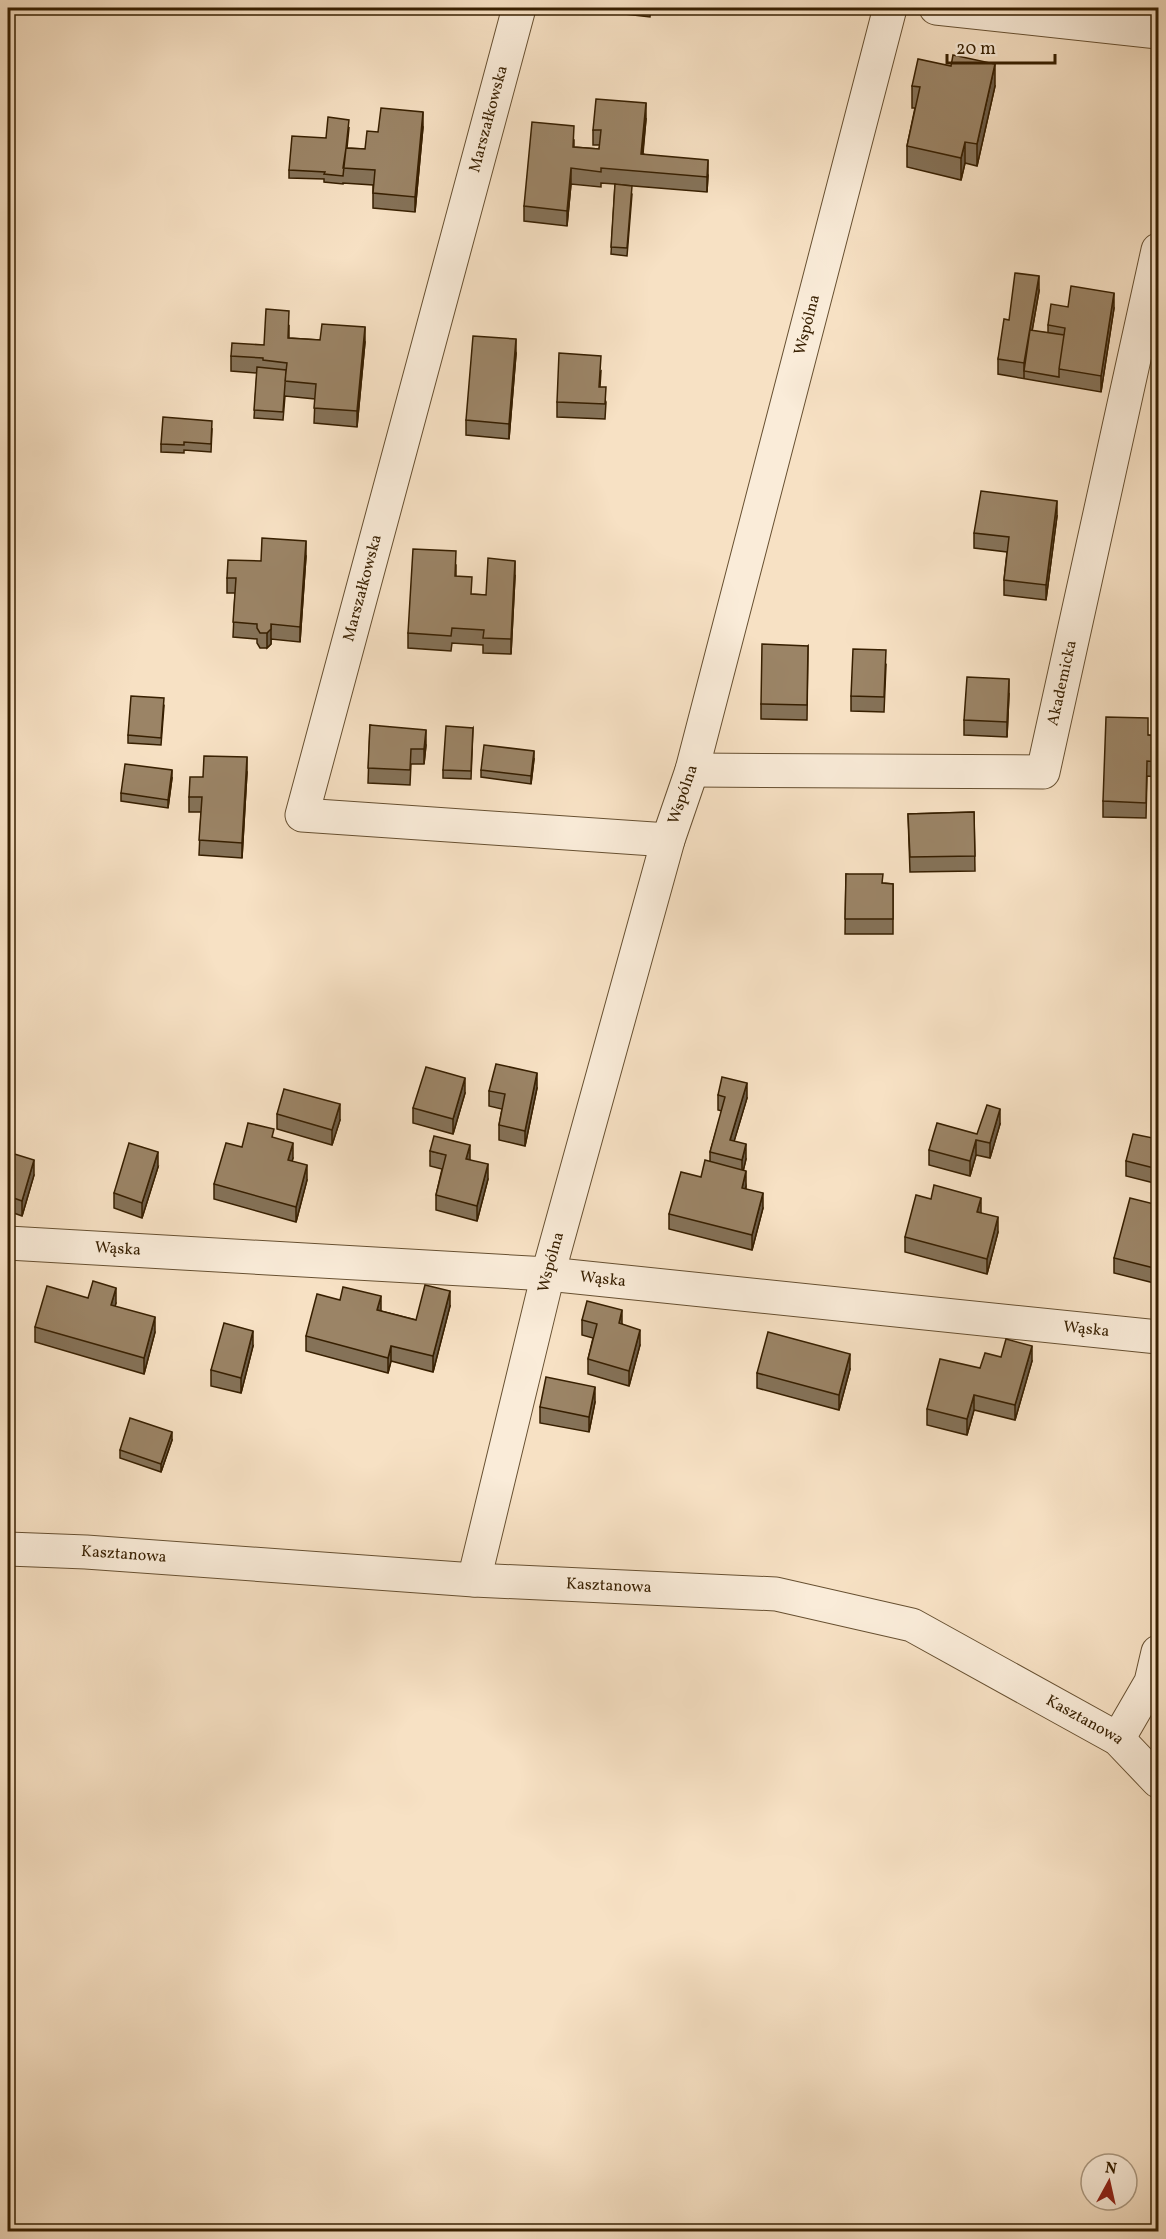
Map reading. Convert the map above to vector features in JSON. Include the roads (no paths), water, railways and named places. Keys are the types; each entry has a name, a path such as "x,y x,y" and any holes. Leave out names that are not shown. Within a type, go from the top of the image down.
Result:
{"street":[{"name":"Marszałkowska","path":"519,8 302,815 668,840"},
{"name":"Wspólna","path":"474,1580 548,1274 668,840 692,770 890,8"},
{"path":"936,8 1158,32"},
{"name":"Akademicka","path":"692,770 1043,772 1158,250"},
{"name":"Wąska","path":"8,1243 548,1274 1158,1337"},
{"name":"Kasztanowa","path":"8,1549 98,1553 474,1580 776,1594 912,1625 1118,1739 1158,1781"},
{"path":"1118,1739 1151,1682 1158,1652"}]}
